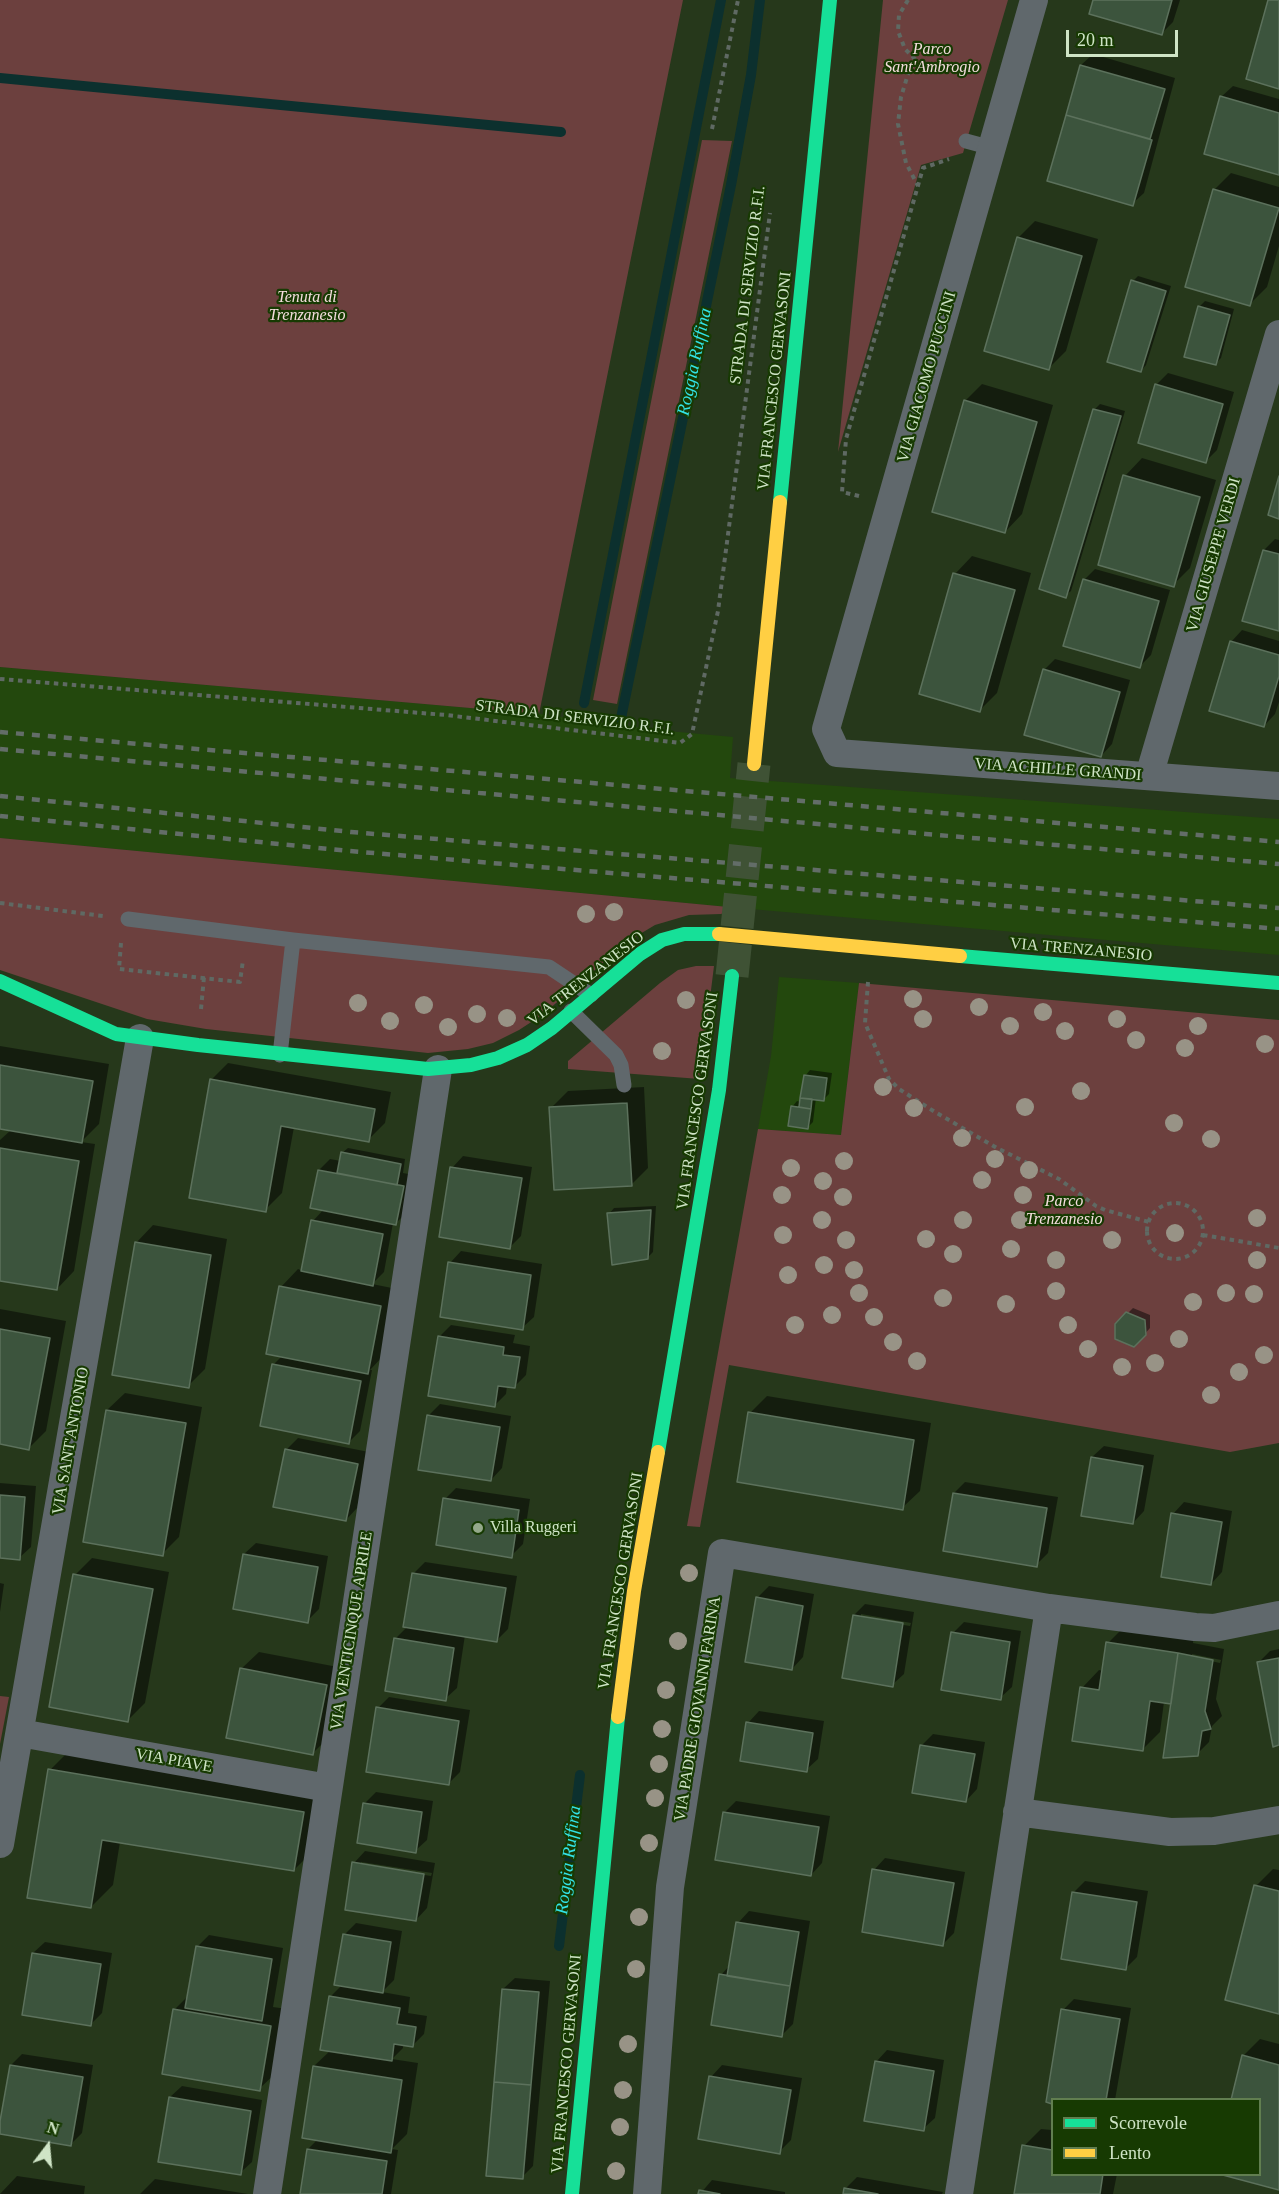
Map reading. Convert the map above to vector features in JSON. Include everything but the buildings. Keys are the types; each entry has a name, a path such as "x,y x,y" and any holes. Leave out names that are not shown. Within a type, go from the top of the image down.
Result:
{"street":[{"name":"VIA FRANCESCO GERVASONI","path":"754,764 830,0"},
{"name":"VIA GIACOMO PUCCINI","path":"837,753 826,729 890,505 976,143 1034,0"},
{"name":"VIA GIUSEPPE VERDI","path":"1149,776 1279,334"},
{"name":"VIA ACHILLE GRANDI","path":"837,753 1279,786"},
{"name":"VIA TRENZANESIO","path":"0,981 116,1034 280,1055 438,1069 471,1065 498,1058 527,1045 552,1028 639,954 662,940 684,934 713,933 1279,983"},
{"name":"VIA FRANCESCO GERVASONI","path":"572,2194 621,1683 634,1591 689,1278 719,1090 732,976"},
{"name":"VIA SANT'ANTONIO","path":"0,1844 140,1038"},
{"name":"VIA VENTICINQUE APRILE","path":"267,2194 438,1069"},
{"name":"VIA PADRE GIOVANNI FARINA","path":"647,2194 670,1887 722,1553 1049,1608 1195,1628 1214,1628 1279,1615"},
{"path":"960,2194 1049,1608"},
{"name":"VIA PIAVE","path":"20,1733 328,1788"},
{"path":"1017,1812 1170,1832 1214,1831 1279,1820"}],"lane":[{"path":"125,919 293,940 549,967 591,995"},
{"path":"280,1055 293,940"},
{"path":"571,1011 616,1055 621,1065 624,1085"}],"path":[{"path":"712,129 738,0"},
{"path":"908,0 899,15 898,30 905,49 916,60 909,71 901,97 898,124 906,164 918,186"},
{"path":"890,505 842,492 846,439 923,168 965,154 976,143"},
{"name":"STRADA DI SERVIZIO R.F.I.","path":"0,679 446,716 680,743 692,734 718,611 770,208"},
{"path":"0,903 125,919 120,969 240,982 246,934"},
{"path":"872,948 865,1023 889,1079 899,1089 997,1148 1059,1179 1096,1206 1149,1222"},
{"path":"1177,1203 1194,1210 1202,1225 1203,1235 1195,1251 1178,1259 1169,1258 1160,1255 1149,1240 1149,1222 1160,1208 1177,1203"},
{"path":"1203,1235 1279,1248"}],"shaded area":[{"path":"0,667 539,714 657,730 733,737 730,778 1279,819 1279,955 739,908 0,838"},
{"path":"779,977 859,983 841,1135 758,1129 771,1056"}],"green space":[{"name":"Tenuta di Trenzanesio","path":"0,0 683,0 539,714 0,667"},
{"name":"Parco Sant'Ambrogio","path":"883,0 1008,0 963,153 921,165 838,452"},
{"path":"702,140 732,141 617,704 593,700"},
{"path":"0,838 739,908 721,914 689,915 655,925 630,940 542,1015 519,1030 493,1043 468,1049 428,1053 206,1029 147,1019 0,970"},
{"path":"696,966 714,966 700,1079 568,1069 568,1061 660,983 678,970"},
{"name":"Parco Trenzanesio","path":"859,983 1279,1020 1279,1443 1230,1452 729,1365 700,1527 687,1526 758,1129 841,1135"},
{"path":"0,1696 9,1697 0,1744"}],"waterway":[{"path":"584,703 721,0"},
{"name":"Roggia Ruffina","path":"620,723 731,185 751,75 760,0"},
{"path":"0,78 561,132"},
{"name":"Roggia Ruffina","path":"559,1946 580,1775"}],"tunnel":[{"path":"732,976 754,764"}],"railway":[{"path":"0,732 1279,842"},
{"path":"0,749 1279,864"},
{"path":"0,796 351,832 1279,908"},
{"path":"0,816 349,851 1279,929"}],"traffic: fast":[{"path":"780,502 830,0"},
{"path":"0,981 116,1034 428,1069 471,1065 498,1058 527,1045 552,1028 640,954 662,940 684,934 719,934"},
{"path":"960,956 1279,983"},
{"path":"658,1452 719,1090 732,976"},
{"path":"572,2194 618,1717"}],"traffic: slow":[{"path":"754,764 780,502"},
{"path":"719,934 960,956"},
{"path":"618,1717 634,1591 658,1452"}],"place":[{"name":"Villa Ruggeri","path":"478,1528"}]}
